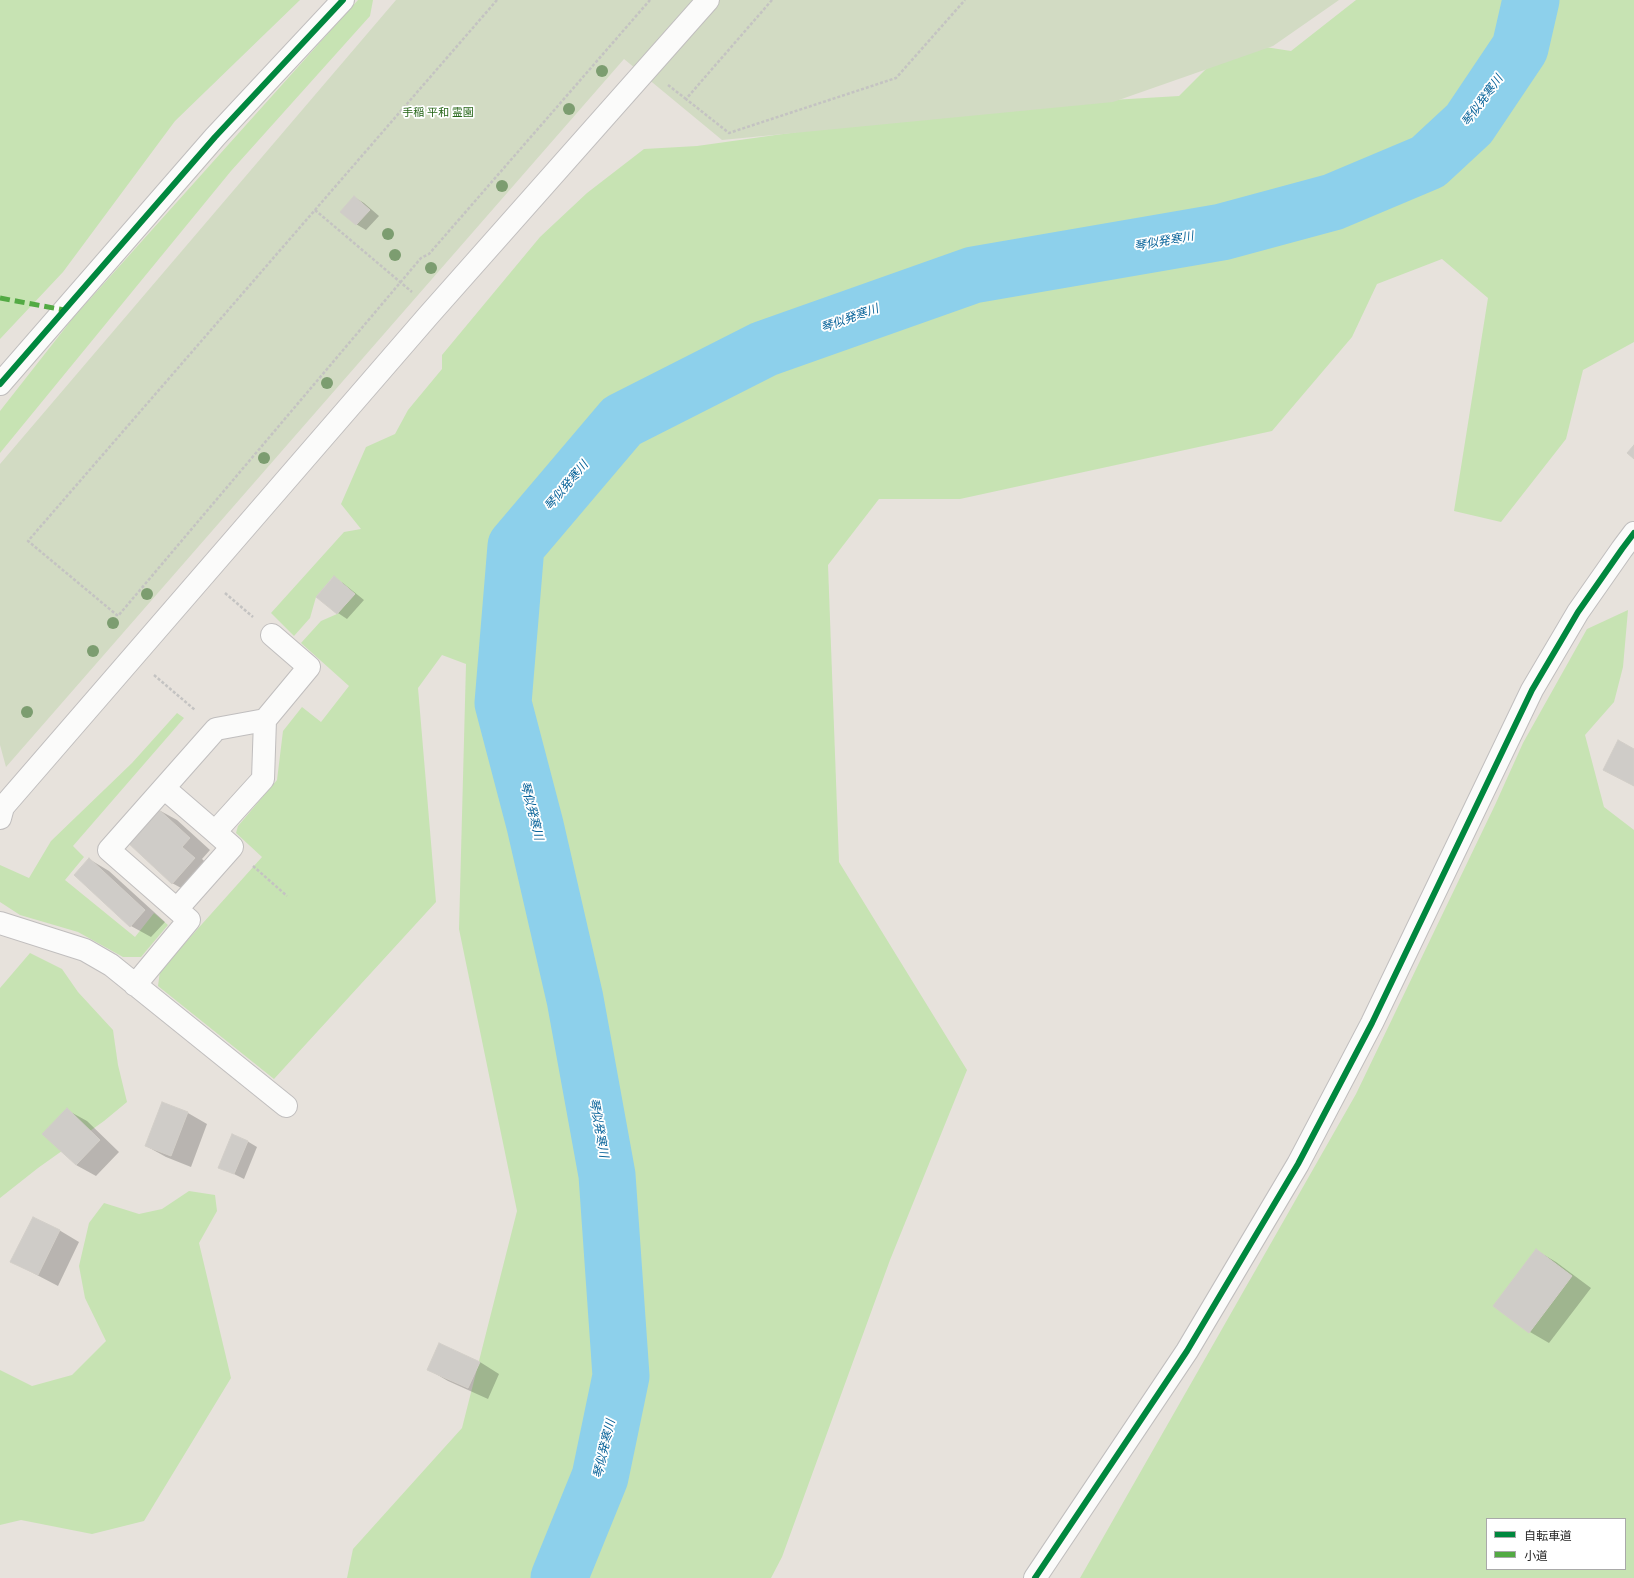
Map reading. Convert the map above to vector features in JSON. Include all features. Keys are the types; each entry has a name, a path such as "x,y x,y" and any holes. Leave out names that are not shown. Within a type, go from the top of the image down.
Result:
{"street":[{"path":"0,384 215,137 343,0"},
{"path":"1,809 433,311 708,0"},
{"path":"1035,1578 1188,1350 1298,1164 1372,1022 1532,690 1578,612 1634,533"},
{"path":"215,832 262,779 265,720 309,666 272,635"},
{"path":"135,985 189,920 110,850 216,729 265,720"},
{"path":"164,788 232,847 177,909"},
{"path":"0,923 85,950 111,965 286,1106"}],"path":[{"path":"497,0 28,541 118,616 400,282 421,258 429,254 650,0"},
{"path":"686,99 772,0"},
{"path":"668,85 729,133 896,78 965,0"},
{"path":"315,210 433,311"},
{"path":"222,590 255,619"},
{"path":"151,672 187,704"},
{"path":"256,869 287,896"}],"green space":[{"path":"0,0 300,0 175,121 63,272 0,339"},
{"path":"358,0 373,0 370,16 231,171 0,453 0,411 73,318"},
{"name":"手稲 平和 霊園","path":"396,0 1339,0 1273,46 1113,102 722,140 624,59 6,767 0,745 0,464"},
{"path":"1356,0 1634,0 1634,342 1583,370 1566,439 1501,522 1454,511 1488,298 1442,259 1377,284 1352,337 1272,431 960,499 879,499 828,565 839,862 967,1070 890,1260 782,1557 771,1578 347,1578 353,1549 462,1428 517,1211 459,929 466,664 442,655 418,688 436,902 274,1079 158,986 160,971 262,857 236,833 238,826 277,780 283,731 302,707 321,722 349,686 301,643 321,621 337,614 354,594 333,577 316,597 310,618 294,636 271,613 344,532 361,529 341,504 366,447 395,434 408,410 442,369 442,355 540,237 587,193 644,149 697,146 961,109 1179,96 1233,42 1291,51"},
{"path":"1628,610 1623,667 1614,702 1585,735 1604,807 1634,830 1634,1578 1080,1578 1356,1094 1495,805 1523,743 1587,629"},
{"path":"177,713 184,718 73,846 84,857 65,880 135,937 154,913 168,925 141,957 123,957 78,932 20,915 0,902 0,865 29,878 51,841 132,763"},
{"path":"30,953 62,969 78,992 113,1030 118,1065 127,1102 104,1121 38,1168 0,1198 0,988"},
{"path":"189,1191 215,1195 217,1211 199,1243 231,1378 144,1521 92,1534 21,1520 0,1525 0,1370 32,1386 72,1375 106,1341 85,1298 79,1266 89,1223 104,1203 139,1214 162,1209"}],"building":[{"path":"354,196 370,210 356,225 340,212"},
{"path":"1634,445 1634,459 1627,453"},
{"path":"334,576 355,594 337,614 316,597"},
{"path":"1618,740 1634,749 1634,786 1603,770"},
{"path":"157,808 190,838 182,847 195,858 172,884 126,841"},
{"path":"89,858 145,910 130,927 74,875"},
{"path":"162,1102 188,1112 171,1156 145,1146"},
{"path":"67,1108 100,1140 76,1165 42,1134"},
{"path":"232,1134 248,1141 234,1174 218,1168"},
{"path":"33,1217 60,1230 38,1275 10,1262"},
{"path":"1536,1249 1572,1276 1529,1333 1493,1306"},
{"path":"439,1343 480,1362 468,1388 427,1370"}],"waterway":[{"name":"琴似発寒川","path":"559,1578 600,1477 621,1376 607,1175 575,999 535,825 503,703 516,546 622,421 764,349 973,275 1222,232 1333,202 1428,162 1469,124 1520,48 1531,0"}],"marked path":[{"path":"0,298 64,310"}],"cycle path":[{"path":"0,384 215,137 343,0"},
{"path":"1035,1578 1187,1351 1298,1164 1372,1023 1532,690 1578,612 1634,533"}]}
